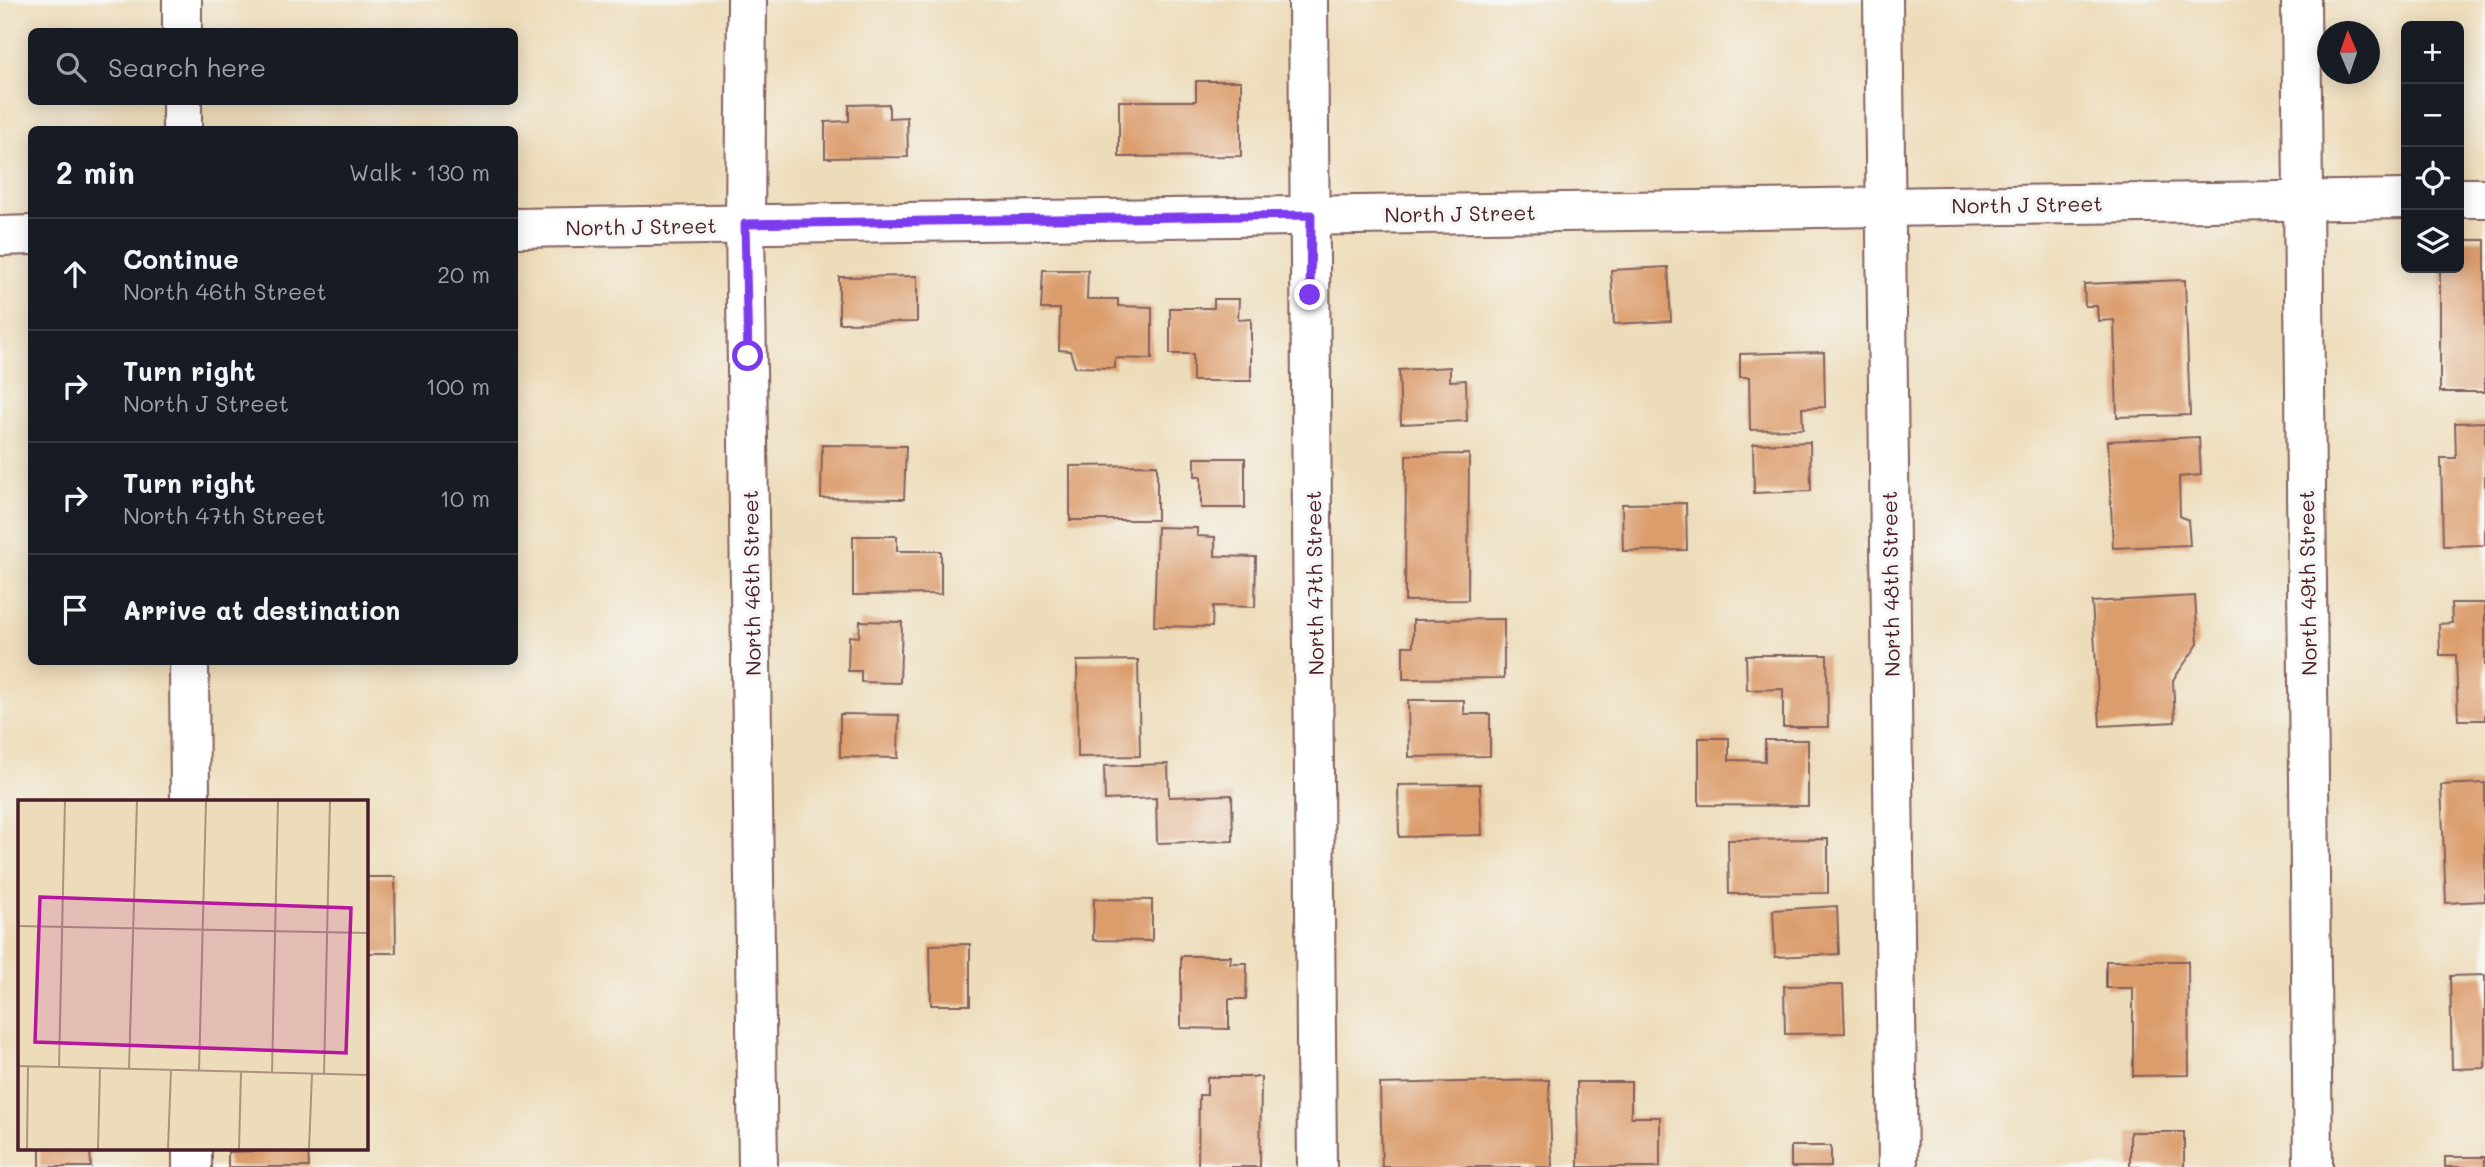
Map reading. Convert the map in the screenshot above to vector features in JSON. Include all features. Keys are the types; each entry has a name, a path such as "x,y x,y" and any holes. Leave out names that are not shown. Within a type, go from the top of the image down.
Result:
{"street":[{"path":"182,0 182,28"},
{"name":"North 46th Street","path":"747,0 745,224 758,1167"},
{"name":"North 47th Street","path":"1308,0 1317,1167"},
{"name":"North 48th Street","path":"1883,0 1898,1167"},
{"name":"North 49th Street","path":"2301,0 2313,1167"},
{"path":"182,105 182,126"},
{"path":"2464,198 2485,198"},
{"name":"North J Street","path":"518,228 2401,199"},
{"path":"0,236 28,235"},
{"path":"189,665 190,800"}],"building":[{"path":"1196,81 1241,81 1241,156 1119,157 1119,101 1196,101"},
{"path":"889,104 889,118 907,117 908,157 825,158 825,122 849,121 849,105"},
{"path":"2464,240 2485,240 2485,392 2440,392 2440,273 2464,273"},
{"path":"1668,267 1671,321 1614,324 1611,270"},
{"path":"1043,270 1088,270 1087,299 1118,299 1118,306 1152,307 1152,359 1115,358 1115,368 1075,367 1070,351 1059,350 1060,309 1041,309"},
{"path":"917,276 917,322 839,323 839,277"},
{"path":"2185,280 2190,415 2117,417 2114,320 2098,321 2097,306 2085,306 2084,284"},
{"path":"1214,299 1239,299 1238,320 1251,319 1251,381 1193,381 1193,354 1170,354 1170,308 1214,308"},
{"path":"1824,352 1825,407 1802,408 1803,429 1750,430 1749,377 1740,377 1740,354"},
{"path":"1450,367 1450,381 1466,380 1467,421 1401,424 1399,370"},
{"path":"2485,422 2485,545 2443,546 2441,458 2456,458 2455,423"},
{"path":"2199,437 2201,475 2179,477 2180,516 2188,520 2190,545 2113,548 2108,441"},
{"path":"1810,442 1811,491 1754,493 1753,444"},
{"path":"822,445 906,446 904,499 821,498"},
{"path":"1469,454 1468,600 1405,601 1406,455"},
{"path":"1195,458 1245,458 1245,508 1201,508 1201,476 1195,476"},
{"path":"1157,465 1157,520 1070,520 1070,466"},
{"path":"1686,503 1687,550 1623,551 1622,504"},
{"path":"1157,527 1197,528 1197,536 1215,537 1215,556 1256,557 1255,607 1213,606 1212,627 1154,626"},
{"path":"853,536 897,536 897,551 941,551 941,594 853,595"},
{"path":"2195,596 2198,644 2173,680 2175,722 2100,726 2092,602"},
{"path":"2451,603 2485,603 2485,720 2458,720 2456,655 2440,655 2439,624 2452,623"},
{"path":"1504,619 1504,678 1403,679 1403,646 1413,646 1413,620"},
{"path":"860,621 902,622 900,683 861,682 861,671 848,671 849,636 859,637"},
{"path":"1746,655 1827,655 1828,727 1783,727 1783,689 1747,690"},
{"path":"1138,660 1140,756 1078,757 1077,661"},
{"path":"1408,700 1464,700 1464,714 1490,714 1490,756 1409,757"},
{"path":"840,714 899,715 898,758 840,757"},
{"path":"1699,738 1729,738 1729,760 1765,761 1765,740 1808,740 1808,806 1699,805"},
{"path":"1168,764 1169,797 1232,795 1233,841 1157,843 1156,798 1105,800 1104,766"},
{"path":"2485,783 2485,901 2446,903 2441,785"},
{"path":"1480,784 1482,835 1399,837 1398,785"},
{"path":"1828,839 1828,893 1729,894 1728,840"},
{"path":"368,877 395,877 396,953 368,953"},
{"path":"1094,899 1152,900 1152,941 1093,940"},
{"path":"1837,906 1839,954 1775,957 1773,910"},
{"path":"970,944 970,1005 931,1005 930,945"},
{"path":"1181,956 1231,956 1230,963 1247,963 1246,999 1229,999 1229,1029 1181,1028"},
{"path":"2106,961 2188,961 2189,1075 2133,1076 2133,988 2106,988"},
{"path":"2485,975 2485,1068 2452,1069 2450,976"},
{"path":"1843,985 1845,1033 1785,1034 1784,986"},
{"path":"1207,1077 1261,1077 1260,1167 1198,1167 1199,1095 1207,1095"},
{"path":"1549,1080 1552,1167 1382,1167 1380,1084"},
{"path":"1577,1082 1631,1082 1631,1117 1660,1117 1660,1167 1578,1167"},
{"path":"2130,1132 2184,1132 2184,1167 2130,1167"},
{"path":"1791,1146 1831,1146 1831,1167 1791,1167"},
{"path":"40,1150 90,1150 91,1167 40,1167"},
{"path":"308,1150 309,1167 228,1167 228,1152"},
{"path":"2445,1157 2485,1157 2485,1167 2445,1167"}],"route":[{"path":"748,356 745,224 1311,215 1310,295"}]}
